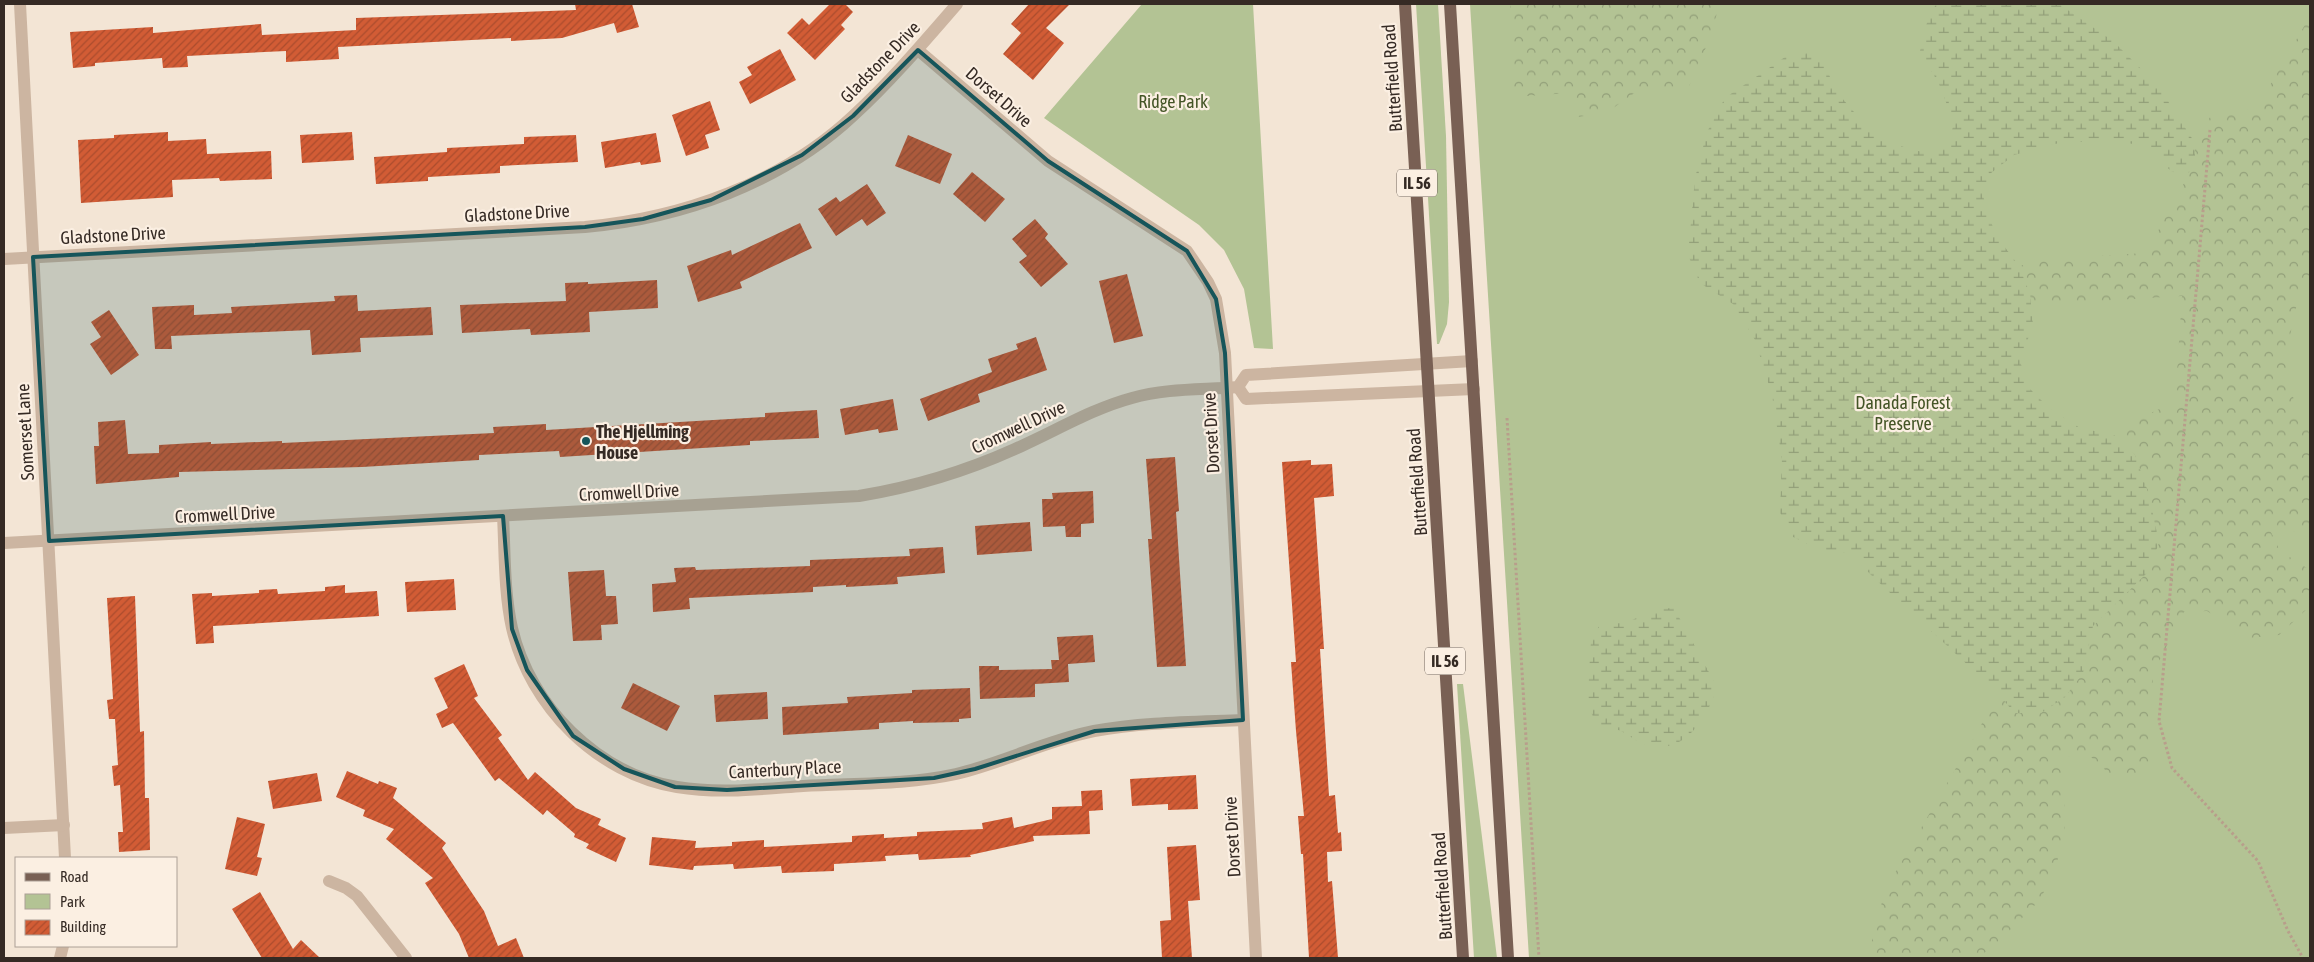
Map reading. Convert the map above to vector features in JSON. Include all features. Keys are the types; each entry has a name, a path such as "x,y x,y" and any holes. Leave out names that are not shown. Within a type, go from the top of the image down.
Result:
{"main road":[{"name":"Butterfield Road","path":"1405,4 1464,958"},
{"name":"IL 56","path":"1450,4 1508,958"}],"street":[{"name":"Somerset Lane","path":"20,4 65,857"},
{"name":"Gladstone Drive","path":"4,259 585,227 652,217 711,200 745,186 802,155 853,116 918,50 958,4"},
{"name":"Dorset Drive","path":"918,50 1048,161 1187,251 1208,282 1216,299 1232,387 1243,720 1256,958"},
{"path":"1472,361 1246,375 1232,387 1246,399 1474,389"},
{"name":"Cromwell Drive","path":"4,543 827,499 887,491 934,480 975,466 1086,415 1134,397 1172,390 1232,387"},
{"name":"Canterbury Place","path":"503,516 507,596 512,629 527,670 538,690 573,736 624,769 675,787 727,790 934,778 975,769 1072,736 1095,731 1130,726 1243,720"},
{"path":"4,828 64,824"},
{"path":"329,881 346,888 358,896 406,958"}],"path":[{"path":"2210,130 2160,721 2172,768 2258,860 2288,931 2303,958"},
{"path":"1507,418 1539,958"}],"highlighted area":[{"path":"918,50 1048,161 1187,251 1216,299 1225,353 1243,720 1095,731 975,769 934,778 727,790 675,787 624,769 573,736 527,670 512,629 503,516 49,541 33,257 585,227 643,219 711,200 802,155 853,116"}],"green space":[{"name":"Ridge Park","path":"1142,4 1253,4 1273,349 1254,348 1244,289 1224,250 1199,225 1044,118"},
{"path":"1416,4 1438,4 1446,136 1449,302 1447,324 1439,344 1437,344"},
{"name":"Danada Forest Preserve","path":"1470,4 2310,4 2310,958 1529,958"},
{"path":"1510,4 1720,4 1707,45 1689,86 1633,94 1609,111 1579,117 1569,93 1514,97"},
{"path":"1936,4 2059,4 2113,41 2158,86 2195,143 2195,163 2186,177 2171,171 2144,146 2111,140 2059,143 2014,155 1991,173 1983,196 1995,234 2019,266 2030,294 2033,325 2020,361 2028,387 2050,409 2080,428 2114,435 2135,455 2149,495 2159,543 2147,573 2093,626 2083,673 2065,697 2041,713 2014,713 1999,694 1873,577 1850,553 1818,549 1789,535 1780,512 1782,459 1772,395 1755,340 1733,304 1700,283 1688,255 1695,178 1707,132 1725,98 1785,57 1807,53 1823,59 1835,90 1860,119 1893,144 1929,154 1948,145 1954,123 1939,84 1920,51 1926,25"},
{"path":"2310,16 2310,276 2296,308 2286,354 2289,388 2310,435 2310,532 2270,530 2280,551 2310,570 2308,608 2279,635 2250,638 2207,611 2184,612 2153,673 2150,735 2152,769 2140,780 2112,776 2091,757 2063,756 2065,827 2056,867 2040,900 1999,941 1978,958 1875,958 1872,941 1885,890 1999,694 2015,713 2083,673 2093,626 2117,601 2135,455 2114,435 2144,416 2175,402 2182,296 2031,305 2030,294 2019,266 2057,258 2146,253 2195,163 2195,143 2213,112 2239,113 2258,106"},
{"path":"1674,608 1717,687 1707,712 1690,734 1668,746 1655,747 1641,743 1624,732 1598,725 1587,706 1591,641 1600,624 1626,623 1655,609"},
{"path":"1457,684 1463,684 1497,958 1474,958"}],"building":[{"path":"575,4 632,4 639,27 617,33 614,23 562,38 511,41 511,38 338,47 339,59 286,62 286,51 187,56 188,67 163,68 162,58 95,63 95,66 73,68 70,32 153,27 153,33 261,24 262,35 356,30 356,18 576,10"},
{"path":"830,4 845,4 853,12 841,25 845,29 815,60 787,33 802,18 809,25"},
{"path":"1029,4 1070,4 1046,28 1064,43 1033,80 1003,54 1021,33 1011,24"},
{"path":"780,49 796,80 750,104 739,82 752,75 747,67"},
{"path":"710,101 720,130 705,135 709,148 686,156 672,115"},
{"path":"168,132 168,141 206,139 207,154 271,151 272,179 220,181 219,178 172,180 173,197 81,203 78,140 114,138 114,135"},
{"path":"352,132 354,160 302,163 300,135"},
{"path":"656,133 661,162 641,165 640,162 605,168 601,142"},
{"path":"576,135 578,162 500,166 500,173 428,177 428,181 376,184 374,157 447,152 447,148 524,144 524,137"},
{"path":"908,135 952,154 940,184 895,166"},
{"path":"972,172 1005,199 985,222 953,194"},
{"path":"867,184 886,213 867,226 862,219 836,236 818,209 836,197 840,202"},
{"path":"1035,219 1048,234 1045,238 1068,264 1041,287 1019,262 1027,256 1012,239"},
{"path":"800,223 812,248 740,282 742,288 698,302 687,266 731,250 732,255"},
{"path":"1127,274 1143,336 1114,343 1099,281"},
{"path":"657,280 658,308 589,312 590,332 531,335 530,329 462,333 460,305 566,301 565,283 588,282 588,284"},
{"path":"357,295 358,311 431,307 433,335 360,338 361,352 312,355 310,330 171,336 172,349 155,349 152,307 194,305 194,315 232,313 231,307 335,301 334,296"},
{"path":"109,310 139,355 111,375 90,344 101,337 91,322"},
{"path":"1036,337 1047,370 978,394 980,402 928,421 920,399 992,372 988,359 1018,349 1016,344"},
{"path":"893,399 898,430 879,433 878,429 845,435 840,409"},
{"path":"817,410 819,438 750,441 750,445 560,457 559,451 479,455 479,460 362,467 179,472 179,477 96,484 94,446 99,446 98,422 125,420 128,454 159,453 159,445 211,442 211,444 282,441 282,443 494,433 493,427 546,424 546,430 765,417 765,413"},
{"path":"1175,457 1179,511 1176,512 1186,666 1157,667 1148,539 1152,539 1146,459"},
{"path":"1311,460 1311,465 1332,464 1334,496 1314,498 1324,649 1320,649 1329,796 1335,795 1338,833 1341,832 1342,851 1327,852 1328,882 1332,881 1338,958 1309,958 1303,854 1301,854 1298,816 1304,816 1291,662 1296,662 1282,462"},
{"path":"1093,491 1094,523 1081,524 1081,537 1066,537 1065,526 1043,527 1042,499 1053,499 1052,493"},
{"path":"1030,522 1032,551 977,555 975,526"},
{"path":"943,547 945,573 897,577 898,584 813,587 813,592 689,598 690,609 653,612 652,584 676,582 674,568 695,567 696,570 810,566 810,560 910,556 909,549"},
{"path":"604,570 606,596 616,596 618,624 601,625 602,640 573,641 568,572"},
{"path":"454,579 456,610 407,612 405,582"},
{"path":"345,585 345,593 377,591 379,616 213,626 214,643 196,644 192,594 212,593 212,596 259,593 259,590 277,589 278,594 325,591 325,587"},
{"path":"135,596 140,732 144,731 145,798 149,798 150,850 119,852 118,832 123,832 120,785 114,786 112,766 118,765 115,719 109,719 107,700 113,699 107,598"},
{"path":"1093,635 1095,662 1068,664 1069,682 1035,684 1035,697 980,699 979,666 999,666 999,670 1052,669 1051,660 1059,660 1057,637"},
{"path":"464,664 478,696 474,698 502,735 498,738 528,780 535,772 576,808 601,819 598,825 626,838 616,862 586,848 589,844 574,837 575,834 547,810 543,815 499,778 495,781 453,723 442,728 436,714 448,708 434,678"},
{"path":"633,683 680,706 667,731 621,708"},
{"path":"970,688 971,718 959,719 959,722 913,723 913,721 879,723 879,729 783,735 782,707 848,703 847,697 912,693 912,690"},
{"path":"767,692 768,719 716,722 714,695"},
{"path":"347,771 378,784 379,781 397,788 393,798 446,843 442,848 484,911 498,946 516,938 524,958 469,958 459,934 425,883 433,878 386,839 394,829 363,816 365,810 336,797"},
{"path":"317,773 322,801 273,809 268,781"},
{"path":"1196,775 1198,809 1168,810 1168,804 1132,806 1130,779"},
{"path":"1102,790 1103,810 1089,811 1090,834 1033,836 1034,841 970,855 971,857 919,860 918,854 885,856 886,861 834,864 834,871 782,873 781,866 734,869 733,864 694,866 693,870 649,865 652,837 696,841 695,848 732,846 732,842 764,840 764,847 852,842 852,836 884,834 884,838 917,836 917,832 983,829 982,823 1012,817 1014,828 1052,819 1052,807 1082,806 1081,791"},
{"path":"237,817 265,824 257,857 262,858 257,876 225,869"},
{"path":"1196,845 1200,900 1188,901 1192,958 1162,958 1160,921 1171,920 1167,847"},
{"path":"260,892 293,949 301,940 320,958 262,958 232,909"}],"place":[{"name":"The Hjellming House","path":"586,441"}]}
